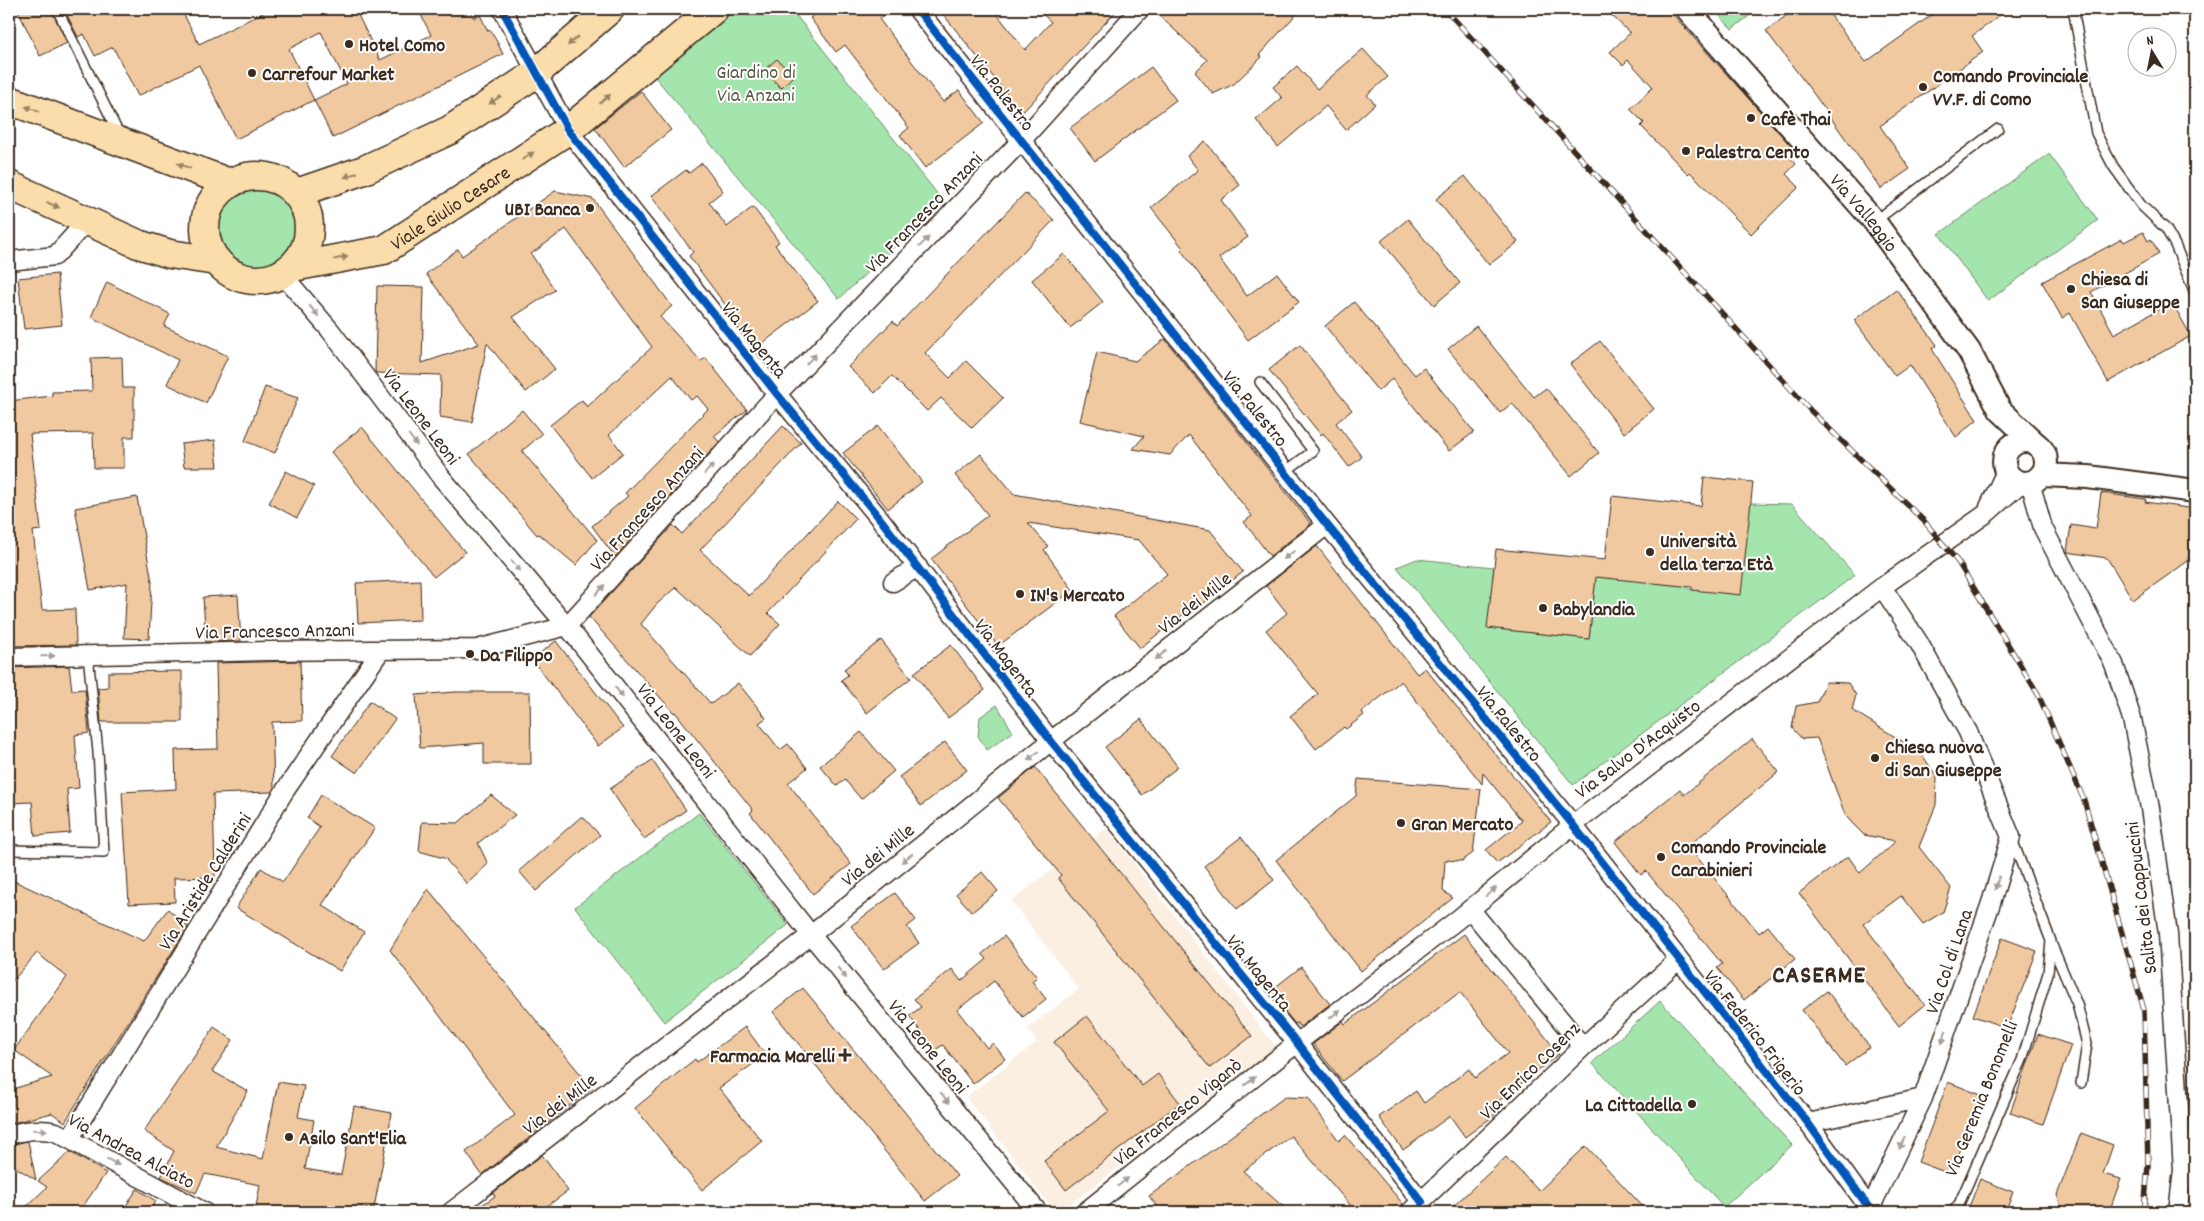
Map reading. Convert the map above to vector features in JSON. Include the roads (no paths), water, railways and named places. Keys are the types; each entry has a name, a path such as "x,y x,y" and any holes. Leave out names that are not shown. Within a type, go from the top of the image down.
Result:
{"main road":[{"path":"297,193 364,170 450,130 535,74 610,9"},
{"name":"Viale Giulio Cesare","path":"288,270 384,250 568,130 714,9"},
{"path":"9,100 230,183"},
{"path":"258,175 273,178 286,184 297,193 306,207 310,223 309,239 303,254 288,270 265,280 247,279 230,273 216,261 207,245 204,228 208,210 216,195 230,183 243,177 258,175"},
{"path":"9,185 138,244 157,250 216,261"}],"street":[{"name":"Via Magenta","path":"502,9 535,74 568,130 777,394 918,567 1051,741 1297,1044 1416,1207"},
{"name":"Via Palestro","path":"917,9 1327,525 1572,825 1678,960"},
{"name":"Via Francesco Anzani","path":"9,657 477,649 567,626 777,394 1021,141 1140,9"},
{"name":"Via Valleggio","path":"1687,9 1874,221 1969,351 2000,410 2027,468"},
{"path":"9,261 55,256 87,221"},
{"name":"Via Leone Leoni","path":"288,270 330,330 441,477 567,626 811,935 1038,1212"},
{"name":"Via Valleggio","path":"2000,410 2027,468"},
{"path":"2027,468 2195,491"},
{"name":"Via Salvo D'Acquisto","path":"1297,1044 1470,909 1572,825 1882,587 1986,513 2027,468"},
{"name":"Salita dei Cappuccini","path":"2027,468 2043,528 2114,664 2132,719 2150,808 2168,934 2184,1170 2178,1212"},
{"name":"Via dei Mille","path":"451,1212 811,935 1051,741 1327,525"},
{"path":"893,582 918,567"},
{"name":"Via Geremia Bonomelli","path":"1882,587 1920,643 1964,724 1988,776 2011,836"},
{"name":"Via Aristide Calderini","path":"70,1138 284,792 381,650"},
{"name":"Via Col di Lana","path":"1871,1211 1922,1098 1991,903 2011,836"},
{"path":"1470,909 1583,1046"},
{"name":"Via Enrico Cosenz","path":"1416,1207 1583,1046 1678,960"},
{"name":"Via Federico Frigerio","path":"1678,960 1808,1123"},
{"name":"Via Francesco Viganò","path":"1085,1212 1297,1044"},
{"path":"1808,1123 1922,1098"},
{"name":"Via Col di Lana","path":"1808,1123 1871,1211"},
{"name":"Via Andrea Alciato","path":"9,1135 27,1130 43,1129 56,1132 204,1212"}],"lane":[{"path":"57,9 124,143"},
{"path":"2073,9 2096,133 2119,174 2142,205 2166,229 2175,245 2195,293"},
{"path":"1874,221 1998,129"},
{"path":"1260,382 1312,450 1286,471"},
{"path":"9,850 104,852 98,752 88,655"},
{"name":"Via Geremia Bonomelli","path":"1952,1212 1959,1204 2022,1060 2048,973 2051,941 2011,836"},
{"path":"2051,941 2077,1004 2087,1044 2081,1083"}],"railway":[{"path":"1445,9 1811,411 1924,521 1958,562 2038,694 2084,800 2144,1010 2148,1166 2144,1212"}],"place":[{"name":"Hotel Como","path":"349,44"},
{"name":"Carrefour Market","path":"252,73"},
{"name":"Comando Provinciale VV.F. di Como","path":"1923,87"},
{"name":"Cafè Thai","path":"1751,118"},
{"name":"Palestra Cento","path":"1686,151"},
{"name":"UBI Banca","path":"590,208"},
{"name":"Chiesa di San Giuseppe","path":"2071,289"},
{"name":"Università della terza Età","path":"1650,552"},
{"name":"IN's Mercato","path":"1020,594"},
{"name":"Babylandia","path":"1543,608"},
{"name":"Da Filippo","path":"470,654"},
{"name":"Chiesa nuova di San Giuseppe","path":"1875,758"},
{"name":"Gran Mercato","path":"1401,823"},
{"name":"Comando Provinciale Carabinieri","path":"1661,857"},
{"name":"Farmacia Marelli","path":"845,1055"},
{"name":"La Cittadella","path":"1692,1104"},
{"name":"Asilo Sant'Elia","path":"289,1137"}],"district":[{"name":"CASERME","path":"1819,973"}],"park label":[{"name":"Giardino di Via Anzani","path":"756,82"}]}
